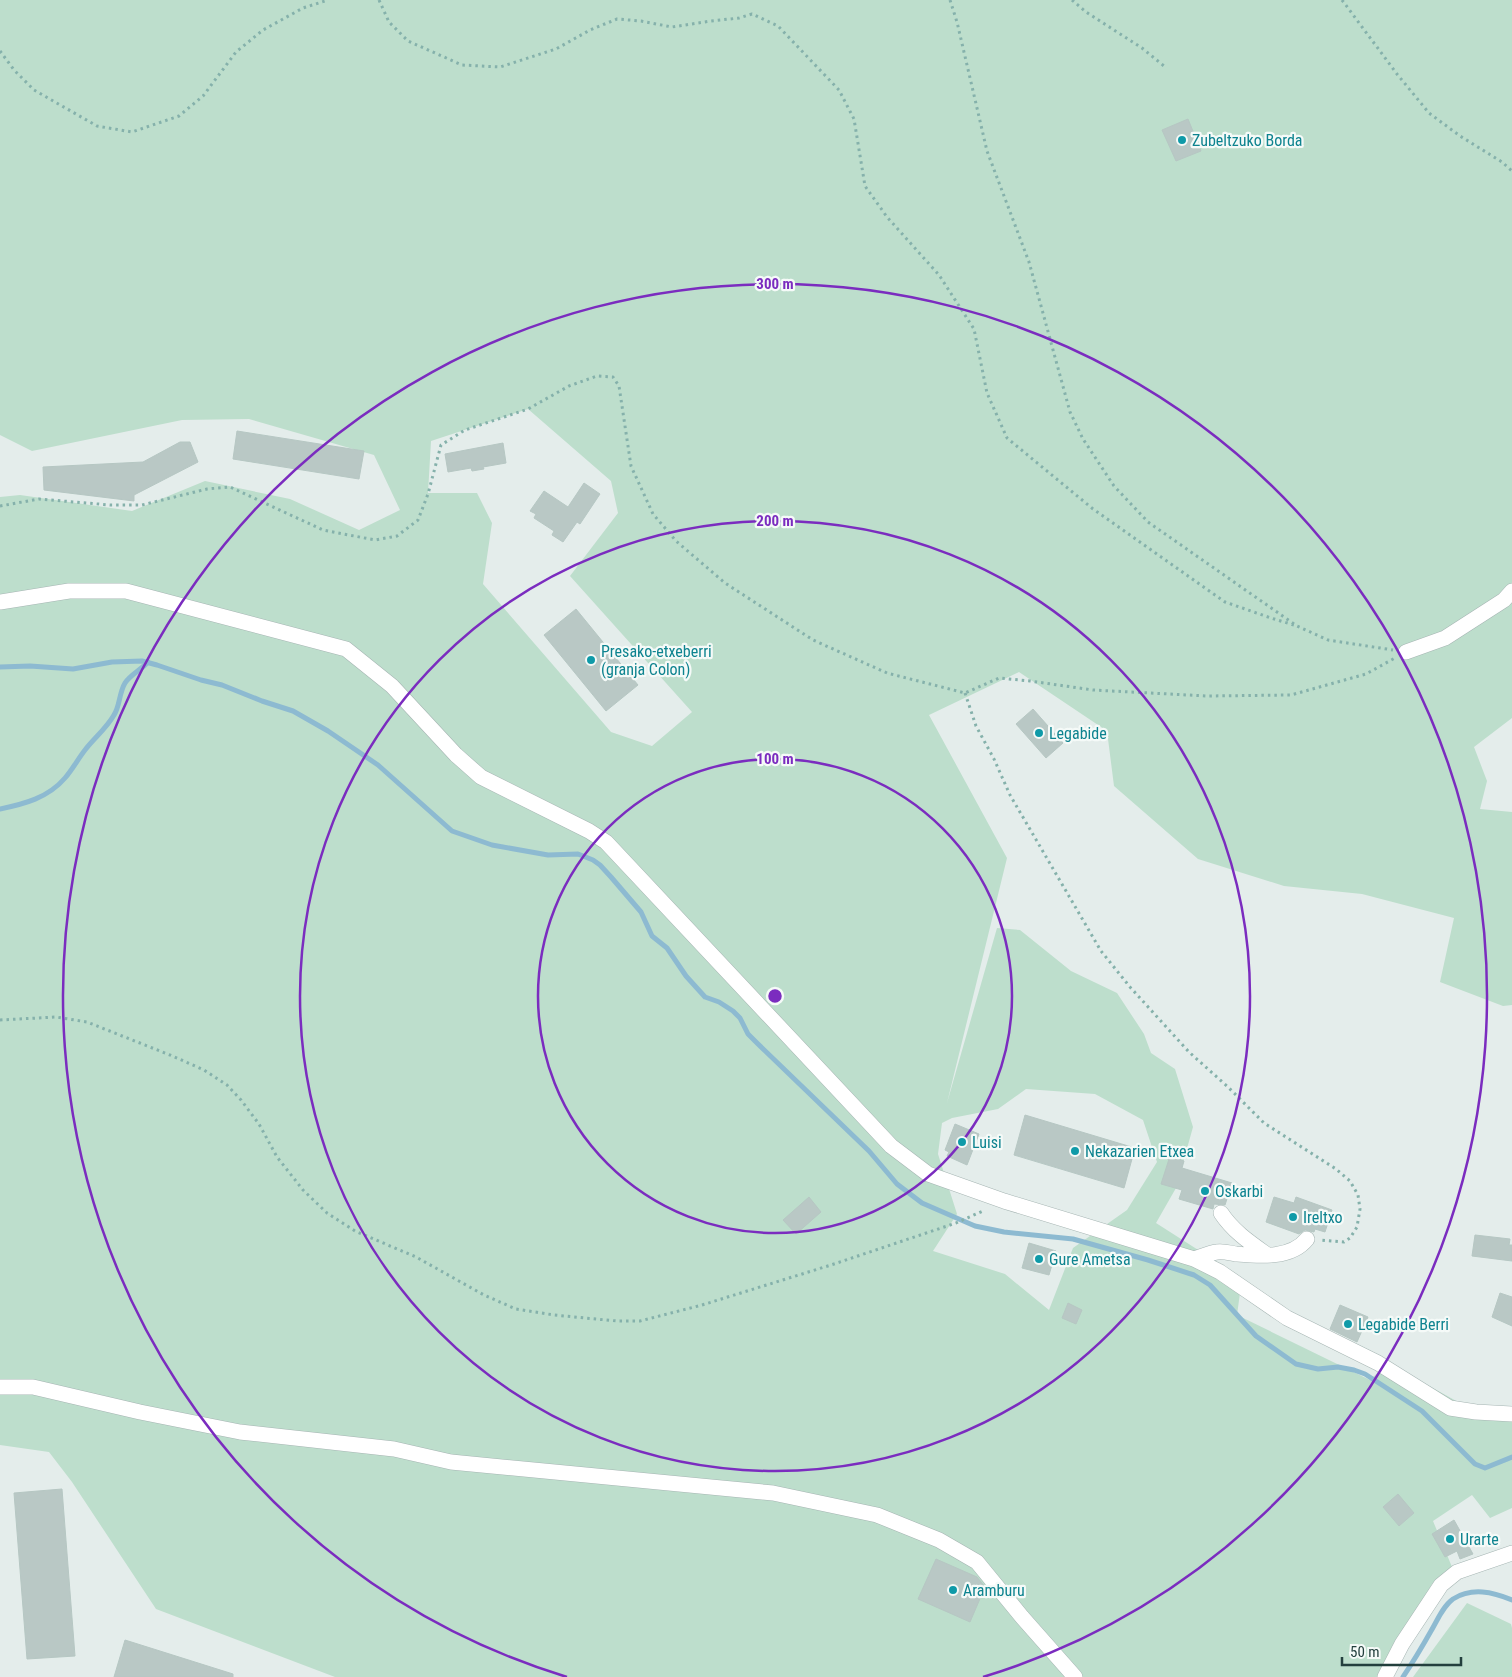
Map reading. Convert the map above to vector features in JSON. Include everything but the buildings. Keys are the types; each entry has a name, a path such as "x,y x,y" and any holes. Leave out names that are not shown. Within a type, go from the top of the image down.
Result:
{"street":[{"path":"0,602 69,591 126,591 346,649 392,686 456,755 481,777 589,831 606,842 891,1146 928,1174 1004,1201 1194,1259 1227,1276 1287,1318 1378,1363 1450,1408 1512,1414"},
{"path":"1406,652 1444,638 1504,600 1512,591"},
{"path":"1221,1213 1228,1224 1266,1254"},
{"path":"1194,1259 1217,1252 1282,1254 1302,1245 1307,1239"},
{"path":"0,1387 33,1387 140,1412 240,1432 394,1449 451,1462 772,1493 877,1515 939,1540 977,1562 1074,1677"},
{"path":"1385,1677 1402,1644 1441,1585 1457,1572 1512,1552"}],"path":[{"path":"0,51 14,70 34,90 97,126 132,132 180,116 203,96 236,52 264,30 303,8 328,0"},
{"path":"379,0 389,22 408,41 462,65 500,67 556,50 590,30 617,19 672,27 739,18 752,14 778,26 839,90 854,119 865,186 886,217 939,275 974,329 987,393 1007,438 1093,509 1225,602 1297,626 1328,640 1406,652"},
{"path":"950,0 957,22 987,151 1029,262 1070,412 1083,439 1114,486 1148,522 1297,626"},
{"path":"1072,0 1086,12 1142,48 1164,66"},
{"path":"1342,0 1429,114 1502,162 1512,171"},
{"path":"0,506 39,499 110,505 142,505 207,488 230,487 323,530 375,540 397,536 418,520 428,494 441,445 465,430 528,409 569,386 597,376 613,377 619,386 631,466 653,514 676,541 725,583 812,640 887,672 965,693 999,678 1093,690 1207,696 1290,695 1366,674 1406,652"},
{"path":"965,693 976,726 994,759 1010,795 1031,828 1101,951 1130,987 1189,1052 1264,1122 1336,1169 1350,1181 1358,1195 1360,1209 1357,1227 1350,1238 1344,1242 1307,1239"},
{"path":"0,1020 56,1017 87,1022 170,1054 204,1070 227,1085 241,1100 259,1124 277,1157 303,1190 327,1213 355,1231 416,1258 484,1295 516,1309 554,1316 617,1321 640,1320 702,1304 821,1268 956,1223 971,1216"}],"green space":[{"path":"0,0 1512,0 1512,718 1474,747 1487,781 1480,809 1512,812 1512,1005 1503,1006 1440,982 1454,918 1362,894 1284,886 1198,859 1114,786 1107,731 1019,672 929,715 1007,858 947,1103 997,928 1020,930 1071,971 1117,993 1144,1034 1151,1053 1175,1069 1193,1127 1176,1188 1156,1223 1242,1278 1237,1315 1370,1380 1388,1363 1476,1412 1512,1412 1512,1508 1490,1518 1472,1495 1433,1521 1452,1567 1432,1584 1383,1677 335,1677 156,1609 72,1482 49,1452 0,1445 0,497 20,495 132,511 205,481 290,499 359,530 400,510 374,455 249,419 182,420 32,451 0,435","holes":["528,409 611,481 618,513 570,576 692,712 652,746 611,732 483,584 492,523 477,493 428,493 431,441","1026,1089 1095,1094 1143,1120 1157,1162 1127,1210 1073,1248 1049,1310 1005,1274 933,1251 957,1214 938,1154 942,1123 952,1118 998,1109"]},
{"path":"1467,1603 1511,1624 1512,1677 1413,1677"}],"waterway":[{"path":"0,667 30,666 73,669 112,662 142,661 222,685 293,711 328,731 378,765 452,831 492,845 548,855 578,854 593,860 600,865 641,912 652,936 667,948 686,976 705,997 719,1002 733,1011 740,1018 748,1034 869,1151 897,1184 922,1203 975,1226 1004,1232 1073,1239 1194,1275 1210,1285 1256,1336 1296,1364 1318,1369 1338,1367 1365,1374 1422,1411 1475,1464 1485,1468 1512,1457"},
{"path":"0,809 35,799 58,785 68,775 82,753 111,720 119,704 125,683 148,662"},
{"path":"1403,1677 1443,1610 1453,1599 1468,1593 1482,1592 1512,1600"}],"place":[{"name":"Zubeltzuko Borda","path":"1182,140"},
{"name":"Presako-etxeberri (granja Colon)","path":"591,660"},
{"name":"Legabide","path":"1039,733"},
{"name":"Luisi","path":"962,1142"},
{"name":"Nekazarien Etxea","path":"1075,1151"},
{"name":"Oskarbi","path":"1205,1191"},
{"name":"Ireltxo","path":"1293,1217"},
{"name":"Gure Ametsa","path":"1039,1259"},
{"name":"Legabide Berri","path":"1348,1324"},
{"name":"Urarte","path":"1450,1539"},
{"name":"Aramburu","path":"953,1590"}]}
